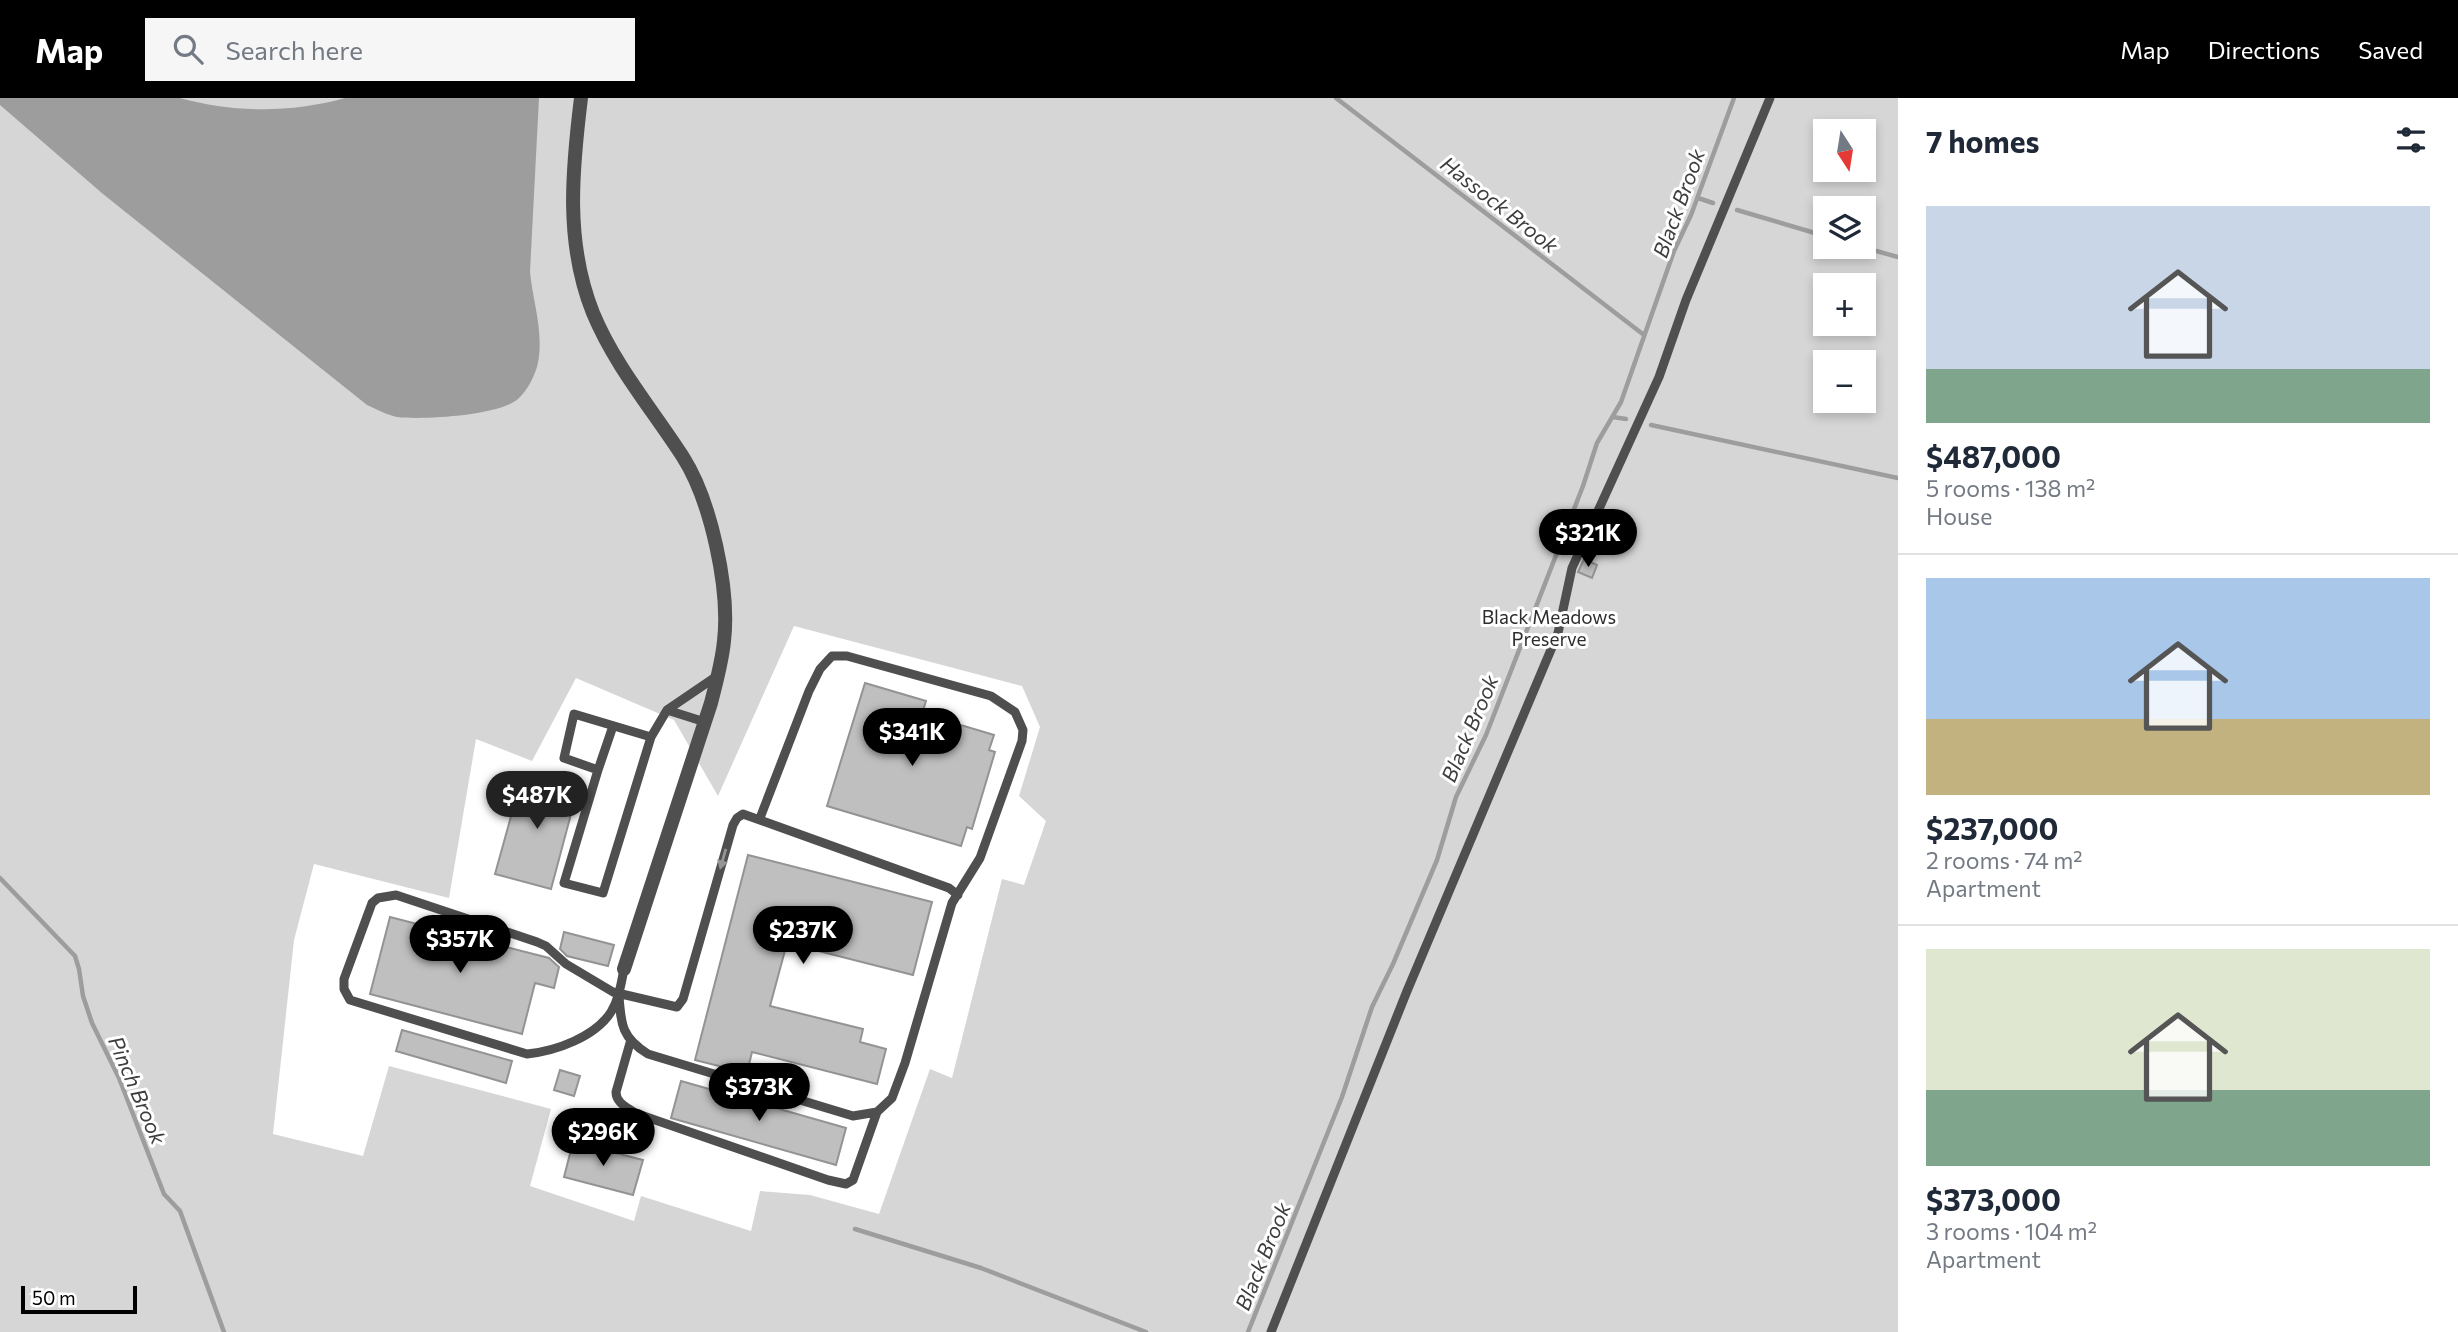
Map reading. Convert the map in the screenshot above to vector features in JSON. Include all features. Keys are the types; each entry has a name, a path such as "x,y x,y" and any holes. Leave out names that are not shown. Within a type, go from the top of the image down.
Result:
{"street":[{"path":"580,98 572,176 572,215 576,250 593,311 623,370 684,459 700,490 711,520 725,614 725,639 705,722 624,969"}],"lane":[{"path":"577,133 589,98"},
{"path":"1271,1332 1408,991 1558,633 1572,568 1659,377 1686,300 1770,98"},
{"path":"630,1043 616,1097 621,1104 635,1113 828,1181 846,1184 853,1180 877,1112 892,1098 953,903 980,858 1022,741 1023,730 1015,712 991,696 847,656 832,656 820,669 808,691 760,818"},
{"path":"613,726 564,883 603,893 651,737 667,710 718,675"},
{"path":"667,710 705,722"},
{"path":"598,770 564,758 574,714 651,737"},
{"path":"624,969 619,995 611,1012 594,1029 562,1046 527,1054 350,1000 344,989 344,979 372,903 378,898 396,895 546,946 566,964 619,995 673,1008 681,1005 733,825 743,814 949,888 958,895"},
{"path":"619,995 621,1023 630,1043 648,1054 853,1116 877,1112"}],"green space":[{"name":"Black Meadows Preserve","path":"0,98 1898,98 1898,1332 0,1332","holes":["794,626 1022,686 1040,727 1019,796 1046,821 1024,885 1002,879 952,1078 930,1069 879,1214 810,1195 760,1191 751,1231 641,1196 634,1221 530,1186 551,1109 389,1066 363,1156 273,1134 294,940 314,864 449,898 476,739 532,761 576,678 674,720 718,796"]}],"shaded area":[{"path":"0,98 180,98 242,109 283,109 345,98 539,98 530,272 540,343 537,367 529,384 518,399 508,405 459,416 397,417 367,405 103,194 0,105"}],"building":[{"path":"1584,559 1597,565 1592,578 1578,572"},
{"path":"865,683 926,701 921,717 994,735 989,750 995,752 972,829 967,827 961,846 827,806"},
{"path":"523,773 578,788 551,889 495,874"},
{"path":"748,855 932,902 913,975 787,943 770,1006 863,1029 860,1042 886,1049 877,1084 752,1052 747,1073 695,1060"},
{"path":"390,917 549,958 559,967 554,988 535,983 522,1034 370,994"},
{"path":"564,932 614,945 608,966 567,956 560,949"},
{"path":"402,1030 512,1061 506,1083 396,1051"},
{"path":"560,1070 580,1076 574,1096 554,1090"},
{"path":"681,1081 846,1128 836,1165 671,1118"},
{"path":"573,1142 643,1160 633,1195 564,1177"}],"waterway":[{"name":"Hassock Brook","path":"1336,98 1644,335"},
{"name":"Black Brook","path":"1248,1332 1342,1097 1372,1007 1437,860 1456,797 1486,735 1583,486 1597,443 1621,402 1674,251 1691,215 1734,98"},
{"path":"1698,198 1713,203"},
{"path":"1737,210 1813,232"},
{"path":"1876,251 1898,257"},
{"path":"1613,417 1626,419"},
{"path":"1651,425 1898,478"},
{"name":"Pinch Brook","path":"0,878 75,956 92,1023 119,1078 164,1194 180,1211 224,1332"},
{"path":"855,1229 981,1268 1146,1332"}]}
